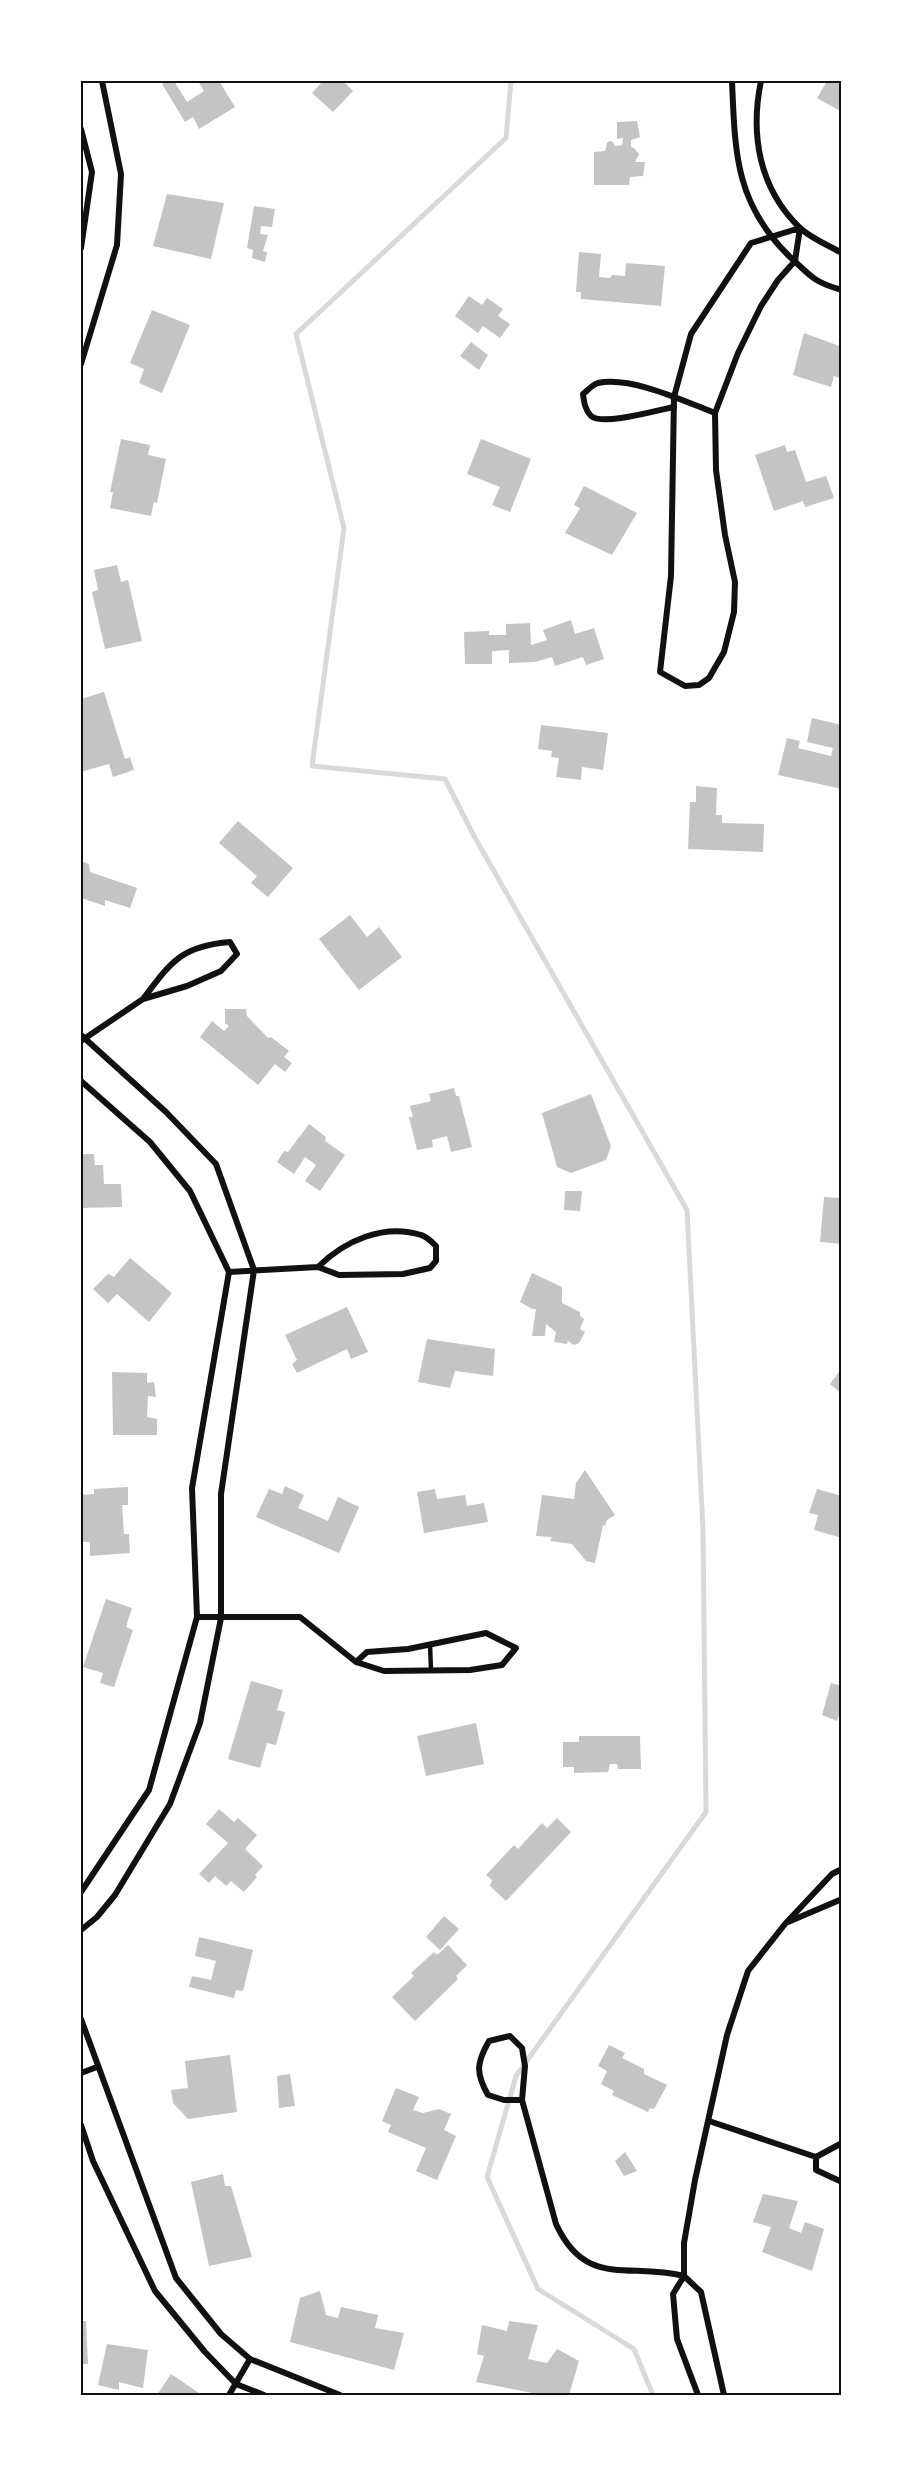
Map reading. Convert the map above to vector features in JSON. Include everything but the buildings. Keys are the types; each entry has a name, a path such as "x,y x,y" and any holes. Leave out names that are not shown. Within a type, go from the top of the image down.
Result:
{"street":[{"path":"81,364 117,244 121,174 102,81"},
{"path":"732,81 734,137 744,190 770,237 817,283 842,290"},
{"path":"761,81 755,125 761,166 777,201 800,228 842,253"},
{"path":"81,129 92,172 81,248"},
{"path":"800,228 795,261 778,279 760,306 738,353 715,413 716,470 725,535 735,582 734,612 724,652 710,678 699,685 685,686 660,672 671,576 674,397 691,334 751,243 800,228"},
{"path":"674,407 604,421 592,417 585,405 583,394 595,384 611,382 638,386 715,413"},
{"path":"81,1930 97,1917 115,1895 170,1804 200,1723 221,1618 221,1494 254,1270 216,1164 113,1062 82,1039 143,999 187,986 221,971 237,954 230,942 206,944 177,956 143,999"},
{"path":"81,1081 150,1142 190,1191 229,1272 192,1488 197,1617 149,1790 81,1892"},
{"path":"229,1272 318,1267 339,1275 403,1274 430,1268 436,1260 436,1246 422,1235 389,1232 360,1238 331,1254 318,1267"},
{"path":"197,1617 300,1617 356,1662 384,1671 470,1670 502,1665 516,1648 486,1633 408,1649 367,1652 356,1662"},
{"path":"698,2395 677,2339 673,2294 684,2276 684,2243 727,2035 748,1971 785,1924 832,1874 842,1869"},
{"path":"785,1924 842,1899"},
{"path":"81,2019 176,2278 221,2334 250,2359 340,2395"},
{"path":"522,2100 504,2100 488,2095 482,2084 478,2060 489,2041 510,2036 522,2048 525,2066 522,2100 556,2224 564,2241 578,2256 593,2266 609,2270 684,2276 700,2292 724,2395"},
{"path":"81,2073 97,2067"},
{"path":"709,2121 816,2157 842,2143"},
{"path":"81,2125 93,2161 155,2291 205,2352 236,2384 264,2395"},
{"path":"816,2157 816,2170 842,2182"},
{"path":"229,2395 250,2359"}],"lane":[{"path":"430,1644 431,1670"}],"waterway":[{"path":"511,81 506,138 296,334 344,528 312,766 445,779 474,836 687,1210 703,1530 706,1812 516,2076 487,2177 538,2289 634,2349 653,2395"}]}
